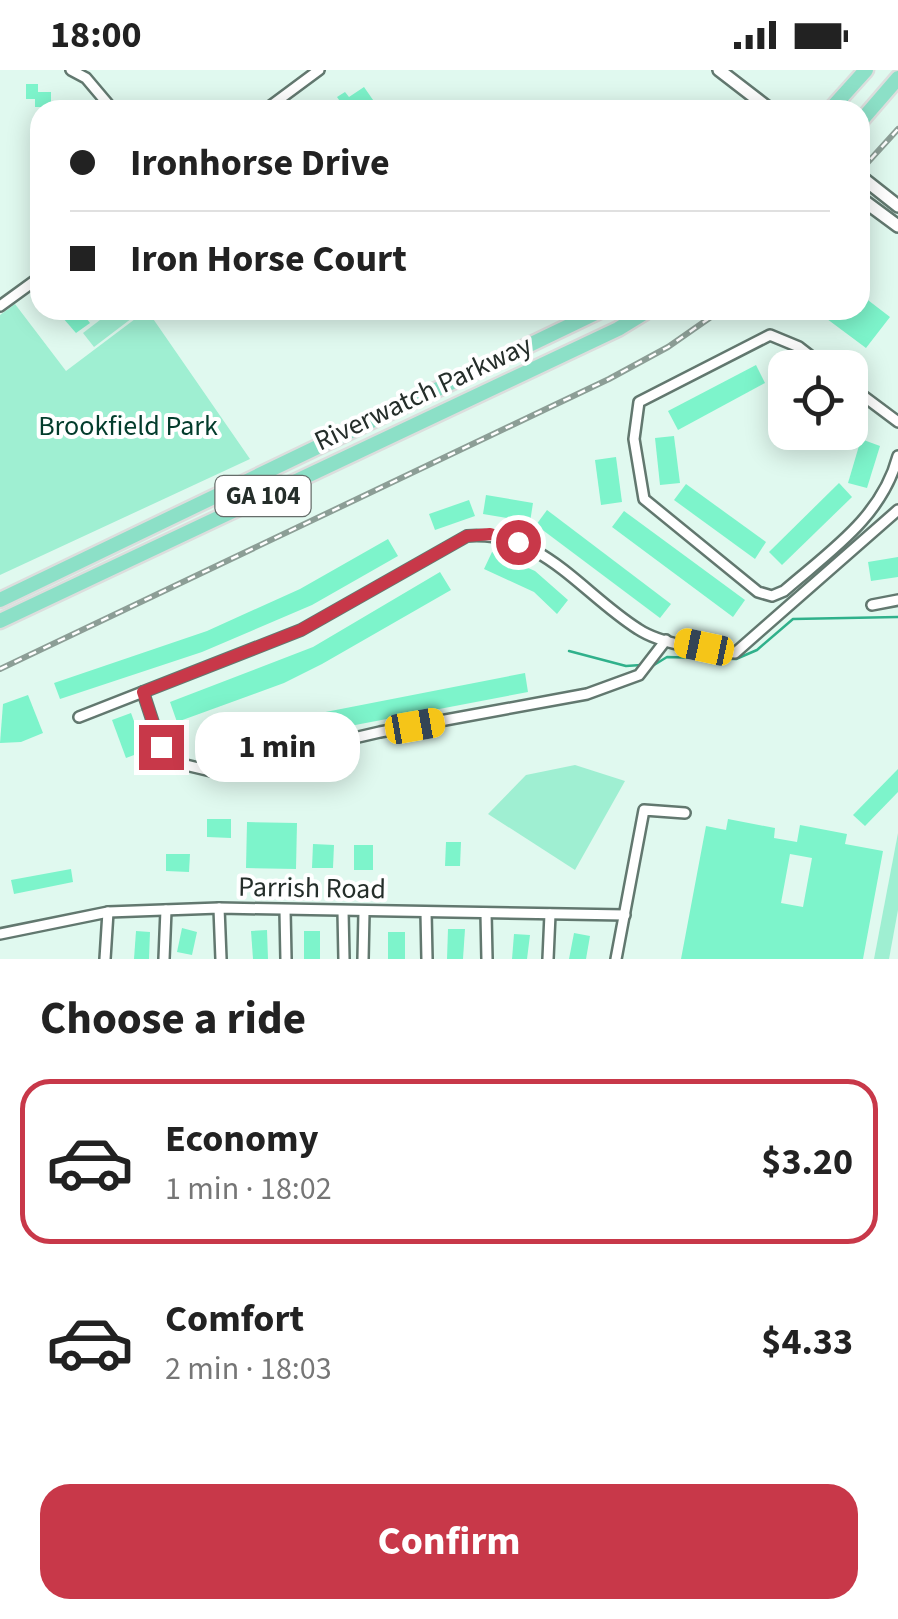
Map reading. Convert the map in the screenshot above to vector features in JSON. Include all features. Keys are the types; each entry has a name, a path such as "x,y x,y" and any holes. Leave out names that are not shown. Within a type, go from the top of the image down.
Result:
{"main road":[{"path":"839,100 866,70"},
{"path":"870,110 898,78"},
{"name":"Riverwatch Parkway","path":"0,600 581,320"},
{"name":"Riverwatch Parkway","path":"0,621 633,320"}],"street":[{"path":"71,70 86,78 105,100"},
{"path":"279,100 319,70"},
{"path":"720,70 758,100"},
{"path":"870,184 898,206"},
{"path":"870,205 898,226"},
{"path":"0,306 30,284"},
{"path":"800,350 782,337 770,335 639,402 634,439 644,499 758,592 772,596 784,591 860,525 885,493 898,456"},
{"path":"868,400 898,422"},
{"path":"78,717 301,630 467,536 490,534 547,556 640,631 736,653 898,510"},
{"path":"872,605 898,600"},
{"path":"143,692 161,747 173,762 211,771 380,732 586,694 639,675 666,640"},
{"path":"616,959 644,810 684,813"},
{"path":"219,908 221,959"},
{"name":"Parrish Road","path":"0,934 108,912 219,908 624,915"},
{"path":"164,959 166,910"},
{"path":"285,910 286,959"},
{"path":"343,911 344,959"},
{"path":"105,959 108,912"},
{"path":"364,912 364,959"},
{"path":"426,912 427,959"},
{"path":"486,913 487,959"},
{"path":"548,959 550,914"}],"green space":[{"name":"Brookfield Park","path":"15,304 66,371 134,320 154,320 250,459 0,575 0,315"},
{"path":"100,320 129,320 94,347 83,333"},
{"path":"575,765 625,781 575,870 488,814 526,775"},
{"path":"898,833 898,910 889,959 874,959"}],"building":[{"path":"26,84 38,84 38,92 51,92 51,100 26,99"},
{"path":"364,87 373,100 337,97 345,92 349,97"},
{"path":"870,302 890,317 866,348 828,320 870,320"},
{"path":"65,320 88,320 90,323 76,333"},
{"path":"756,365 765,383 678,430 668,411"},
{"path":"674,436 680,483 660,485 655,438"},
{"path":"868,442 880,446 867,488 848,483 858,450 868,450"},
{"path":"616,457 622,502 601,505 595,460"},
{"path":"839,483 852,497 782,565 769,552"},
{"path":"686,484 766,542 755,559 674,500"},
{"path":"486,495 533,503 530,522 483,514"},
{"path":"469,500 475,516 435,530 429,514"},
{"path":"547,510 671,604 660,618 536,525"},
{"path":"624,511 745,600 733,617 612,527"},
{"path":"388,539 398,556 312,605 202,652 60,699 54,683 207,631 300,589"},
{"path":"492,552 535,571 568,600 557,614 534,592 484,569"},
{"path":"898,557 898,577 871,581 868,562"},
{"path":"440,572 451,590 322,664 284,683 177,722 170,702 313,647"},
{"path":"525,673 528,692 308,734 305,716"},
{"path":"28,695 43,733 21,742 0,743 3,704"},
{"path":"131,713 145,751 126,758 112,720"},
{"path":"898,769 898,792 865,826 853,815"},
{"path":"207,819 231,819 231,838 207,837"},
{"path":"728,819 775,828 774,838 797,842 800,825 847,834 845,844 883,851 863,959 681,959 706,826 726,830","holes":["790,854 812,858 803,907 781,903"]},
{"path":"247,822 297,823 296,869 246,868"},
{"path":"446,842 461,842 460,866 445,866"},
{"path":"313,844 334,845 333,868 312,868"},
{"path":"354,845 373,845 373,870 354,870"},
{"path":"166,854 190,854 189,872 166,871"},
{"path":"71,869 73,882 14,894 11,880"},
{"path":"182,928 197,932 192,955 177,952"},
{"path":"448,929 465,929 463,959 447,959"},
{"path":"267,930 268,959 253,959 251,931"},
{"path":"136,931 150,932 149,959 134,959"},
{"path":"304,931 320,931 320,959 304,959"},
{"path":"388,932 405,932 405,959 388,959"},
{"path":"574,933 590,936 586,959 569,959"},
{"path":"514,934 530,935 527,959 512,959"}],"waterway":[{"path":"654,665 667,657 736,659 757,650 793,619 898,617"},
{"path":"569,651 626,666 641,665"}],"railway":[{"path":"870,160 898,129"},
{"path":"0,669 609,379 668,347 707,320"}],"route":[{"path":"161,747 143,692 301,630 467,536 490,534 518,542"}]}
